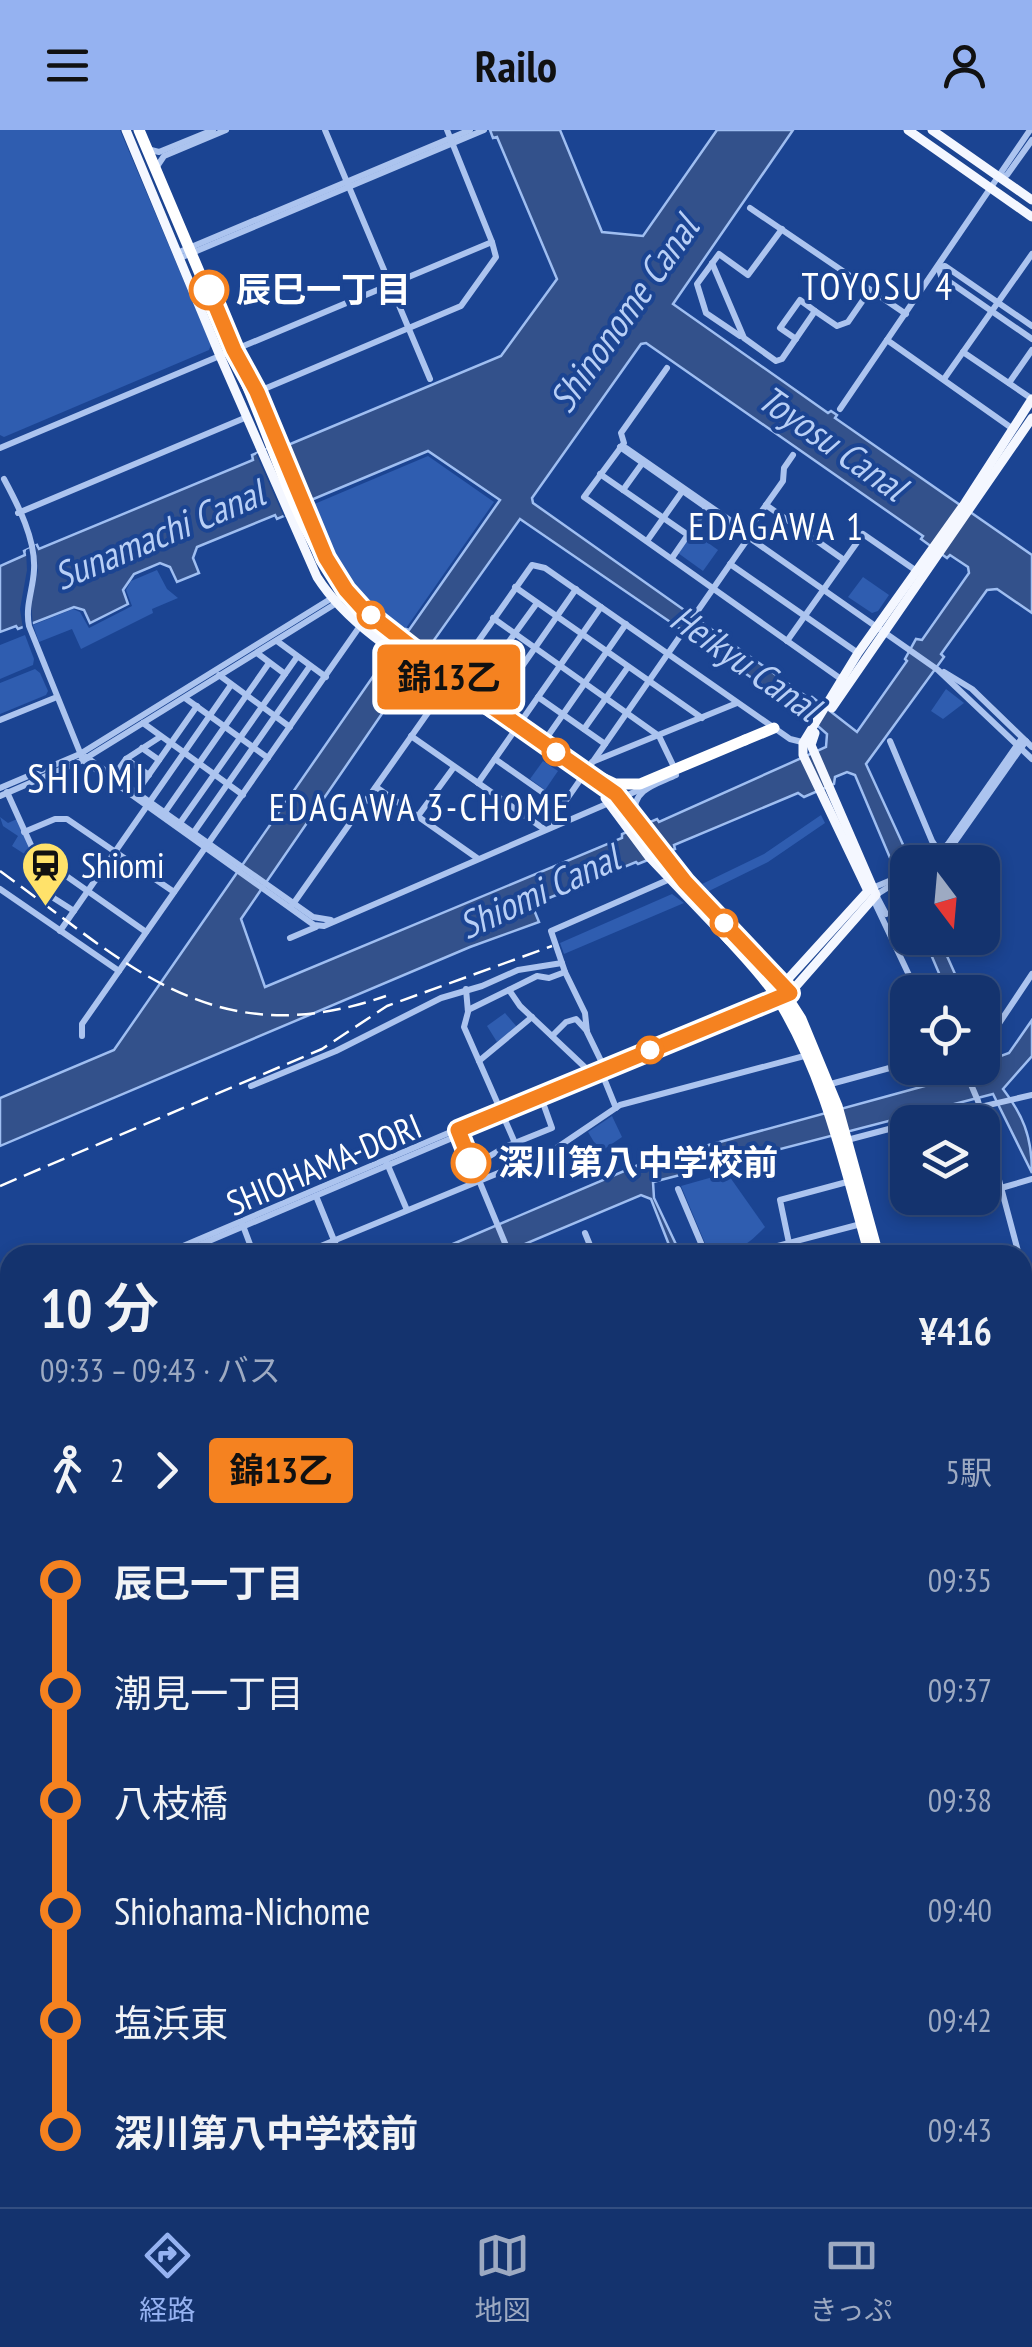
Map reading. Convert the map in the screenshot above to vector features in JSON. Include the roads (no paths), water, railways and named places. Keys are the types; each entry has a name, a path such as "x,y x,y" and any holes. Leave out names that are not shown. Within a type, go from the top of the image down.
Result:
{"highway":[{"path":"135,130 328,572 371,621 607,792 788,996 808,1032 842,1122 876,1245"},
{"path":"135,130 305,539 332,588 372,630 595,791 761,976 790,1020 833,1124 865,1245"},
{"path":"496,711 600,778 623,786 650,780 774,728"},
{"path":"694,902 751,958 789,1010 828,1094 860,1210 859,1224"}],"main road":[{"path":"135,130 158,167 185,253"},
{"path":"135,130 310,566 333,601 360,626 423,662"},
{"path":"908,130 1032,217"},
{"path":"932,130 1032,200"},
{"path":"949,160 958,148"},
{"path":"227,353 257,392 326,558 346,590 423,662 516,728 586,771"},
{"path":"257,392 251,399 260,424 260,445"},
{"path":"772,998 787,989 872,893 807,748 816,727 1016,431 1032,399"},
{"path":"1016,431 1032,418"},
{"path":"830,707 841,679 880,628"},
{"path":"449,681 586,771 636,815 670,879 745,958 772,998 805,1057 850,1180"},
{"path":"615,797 622,822 787,989 841,1108 877,1245"},
{"path":"859,1224 865,1245"}],"street":[{"path":"150,149 160,152 212,130"},
{"path":"158,167 164,156 226,130"},
{"path":"325,130 430,380"},
{"path":"185,253 348,184 447,136 470,130"},
{"path":"840,409 1001,178 1030,130"},
{"path":"447,136 482,131"},
{"path":"257,392 463,305 496,257 447,136"},
{"path":"1001,178 1009,173 1032,140"},
{"path":"750,208 906,314"},
{"path":"782,229 748,276 718,254 697,284 706,313 779,361 815,311"},
{"path":"0,448 492,242"},
{"path":"944,379 1032,255"},
{"path":"712,263 744,338"},
{"path":"938,268 946,266 1032,326"},
{"path":"938,268 941,276 1032,340"},
{"path":"796,339 780,328 800,300 837,326 848,322 870,290"},
{"path":"888,340 1016,431"},
{"path":"1008,383 1032,350"},
{"path":"963,352 1032,399"},
{"path":"1024,362 1032,367"},
{"path":"667,368 621,433 624,442 584,497 841,679"},
{"path":"18,513 247,417"},
{"path":"620,447 749,537"},
{"path":"620,447 938,670 1023,744 1032,759"},
{"path":"554,826 554,817 749,537 749,530 783,482 784,468 793,454"},
{"path":"623,490 641,464"},
{"path":"0,470 31,547 31,574 24,609 28,627 84,757 292,904 316,919 334,919"},
{"path":"600,474 688,534"},
{"path":"647,541 683,491"},
{"path":"766,505 844,560"},
{"path":"672,558 705,510"},
{"path":"787,641 863,534 918,573"},
{"path":"292,904 535,564 807,748"},
{"path":"730,564 858,653"},
{"path":"515,588 702,718"},
{"path":"147,932 33,852 2,792 84,757 143,724 218,673 276,641 346,590"},
{"path":"496,711 576,590"},
{"path":"84,757 333,601"},
{"path":"492,665 537,603"},
{"path":"478,783 601,607"},
{"path":"493,618 659,736 673,765"},
{"path":"543,743 626,624"},
{"path":"82,1036 82,1024 360,626"},
{"path":"276,641 326,677"},
{"path":"471,650 513,680"},
{"path":"257,653 285,674"},
{"path":"180,822 297,657"},
{"path":"165,812 269,663"},
{"path":"194,832 310,666"},
{"path":"584,729 628,667"},
{"path":"218,673 290,727"},
{"path":"60,931 231,685"},
{"path":"0,720 56,697"},
{"path":"538,697 605,744"},
{"path":"185,698 268,758"},
{"path":"586,771 738,703"},
{"path":"136,793 197,706"},
{"path":"143,724 243,795"},
{"path":"615,797 636,780 756,731 774,728"},
{"path":"636,815 634,804 640,792 764,738 774,728"},
{"path":"410,736 545,830"},
{"path":"113,777 126,759 160,737"},
{"path":"890,741 934,845"},
{"path":"949,845 1023,744"},
{"path":"142,748 159,760"},
{"path":"84,757 194,832 208,846"},
{"path":"495,758 562,806"},
{"path":"126,759 148,775"},
{"path":"418,816 454,766"},
{"path":"290,938 615,797 676,775"},
{"path":"376,786 477,859"},
{"path":"24,832 63,818 174,892"},
{"path":"58,870 52,898 74,911"},
{"path":"587,1032 586,1013 565,972 552,930 670,879"},
{"path":"890,883 872,893 909,975"},
{"path":"0,889 119,972"},
{"path":"292,904 317,926"},
{"path":"252,1086 336,1051 430,1002 518,970 562,963"},
{"path":"468,1010 537,976 549,978 565,972"},
{"path":"1000,1020 1032,974"},
{"path":"466,989 468,1010 464,1027 514,1143"},
{"path":"508,990 592,1076"},
{"name":"SHIOHAMA-DORI","path":"502,1114 772,998"},
{"path":"479,1061 532,1017"},
{"path":"552,1036 566,1022 576,1020 587,1032 616,1108"},
{"path":"324,1245 552,1151 616,1108 818,1051"},
{"path":"818,1088 890,1069"},
{"name":"SHIOHAMA-DORI","path":"190,1245 592,1076"},
{"path":"970,1085 1016,1245"},
{"path":"974,1105 996,1105 1032,1094"},
{"path":"472,1166 552,1128 542,1100"},
{"path":"851,1139 890,1129"},
{"path":"459,1132 506,1245"},
{"path":"387,1163 407,1210"},
{"path":"1001,1188 1032,1179"},
{"path":"790,1242 779,1201 850,1180"},
{"path":"678,1189 702,1245"},
{"path":"315,1194 336,1245"},
{"path":"779,1245 872,1220"},
{"path":"242,1224 250,1245"},
{"path":"584,1233 589,1245"}],"water":[{"path":"490,130 560,130 602,232 643,236 717,130 793,130 673,304 828,413 837,415 835,418 1032,555 1032,613 997,589 987,590 866,764 903,845 890,845 890,858 855,775 847,772 835,777 834,784 804,797 798,793 674,845 675,849 532,905 539,922 470,947 0,1146 0,1098 114,1050 500,500 428,451 311,500 312,504 277,519 275,515 197,547 193,558 199,573 177,582 170,567 160,563 134,574 123,590 128,604 90,623 84,610 74,607 0,632 0,566 37,545 39,549 253,460 252,455 284,442 288,445 501,356 557,279 497,137 493,138","holes":["646,343 923,536 921,539 947,558 950,555 968,567 969,573 922,640 916,639 907,661 857,732 533,503 532,498 641,344","520,519 803,713 827,734 826,747 659,822 657,819 622,834 622,838 265,987 241,919"]},
{"path":"931,955 947,955 955,975 940,975"},
{"path":"1032,1020 1032,1056 1003,1089 1025,1126 1032,1173 993,1094 950,1105 890,1105 890,1121 653,1182 654,1198 676,1245 669,1245 651,1199 641,1195 523,1245 450,1245 643,1163 928,1085 1000,1085 1001,1056 1009,1053"}],"railway":[{"path":"0,871 133,968 222,1008 271,1015 325,1012 386,996"},
{"path":"0,1186 322,1049 387,1006 552,946"}],"place":[{"name":"辰巳一丁目","path":"209,290"},
{"name":"Shiomi","path":"46,908"},
{"name":"深川第八中学校前","path":"471,1163"}],"district":[{"name":"TOYOSU 4","path":"878,287"},
{"name":"EDAGAWA 1","path":"777,527"},
{"name":"SHIOMI","path":"87,779"},
{"name":"EDAGAWA 3-CHOME","path":"420,808"}],"water label":[{"name":"Shinonome Canal","path":"624,314"},
{"name":"Toyosu Canal","path":"832,443"},
{"name":"Sunamachi Canal","path":"159,535"},
{"name":"Heikyu Canal","path":"745,663"},
{"name":"Shiomi Canal","path":"539,892"}]}
